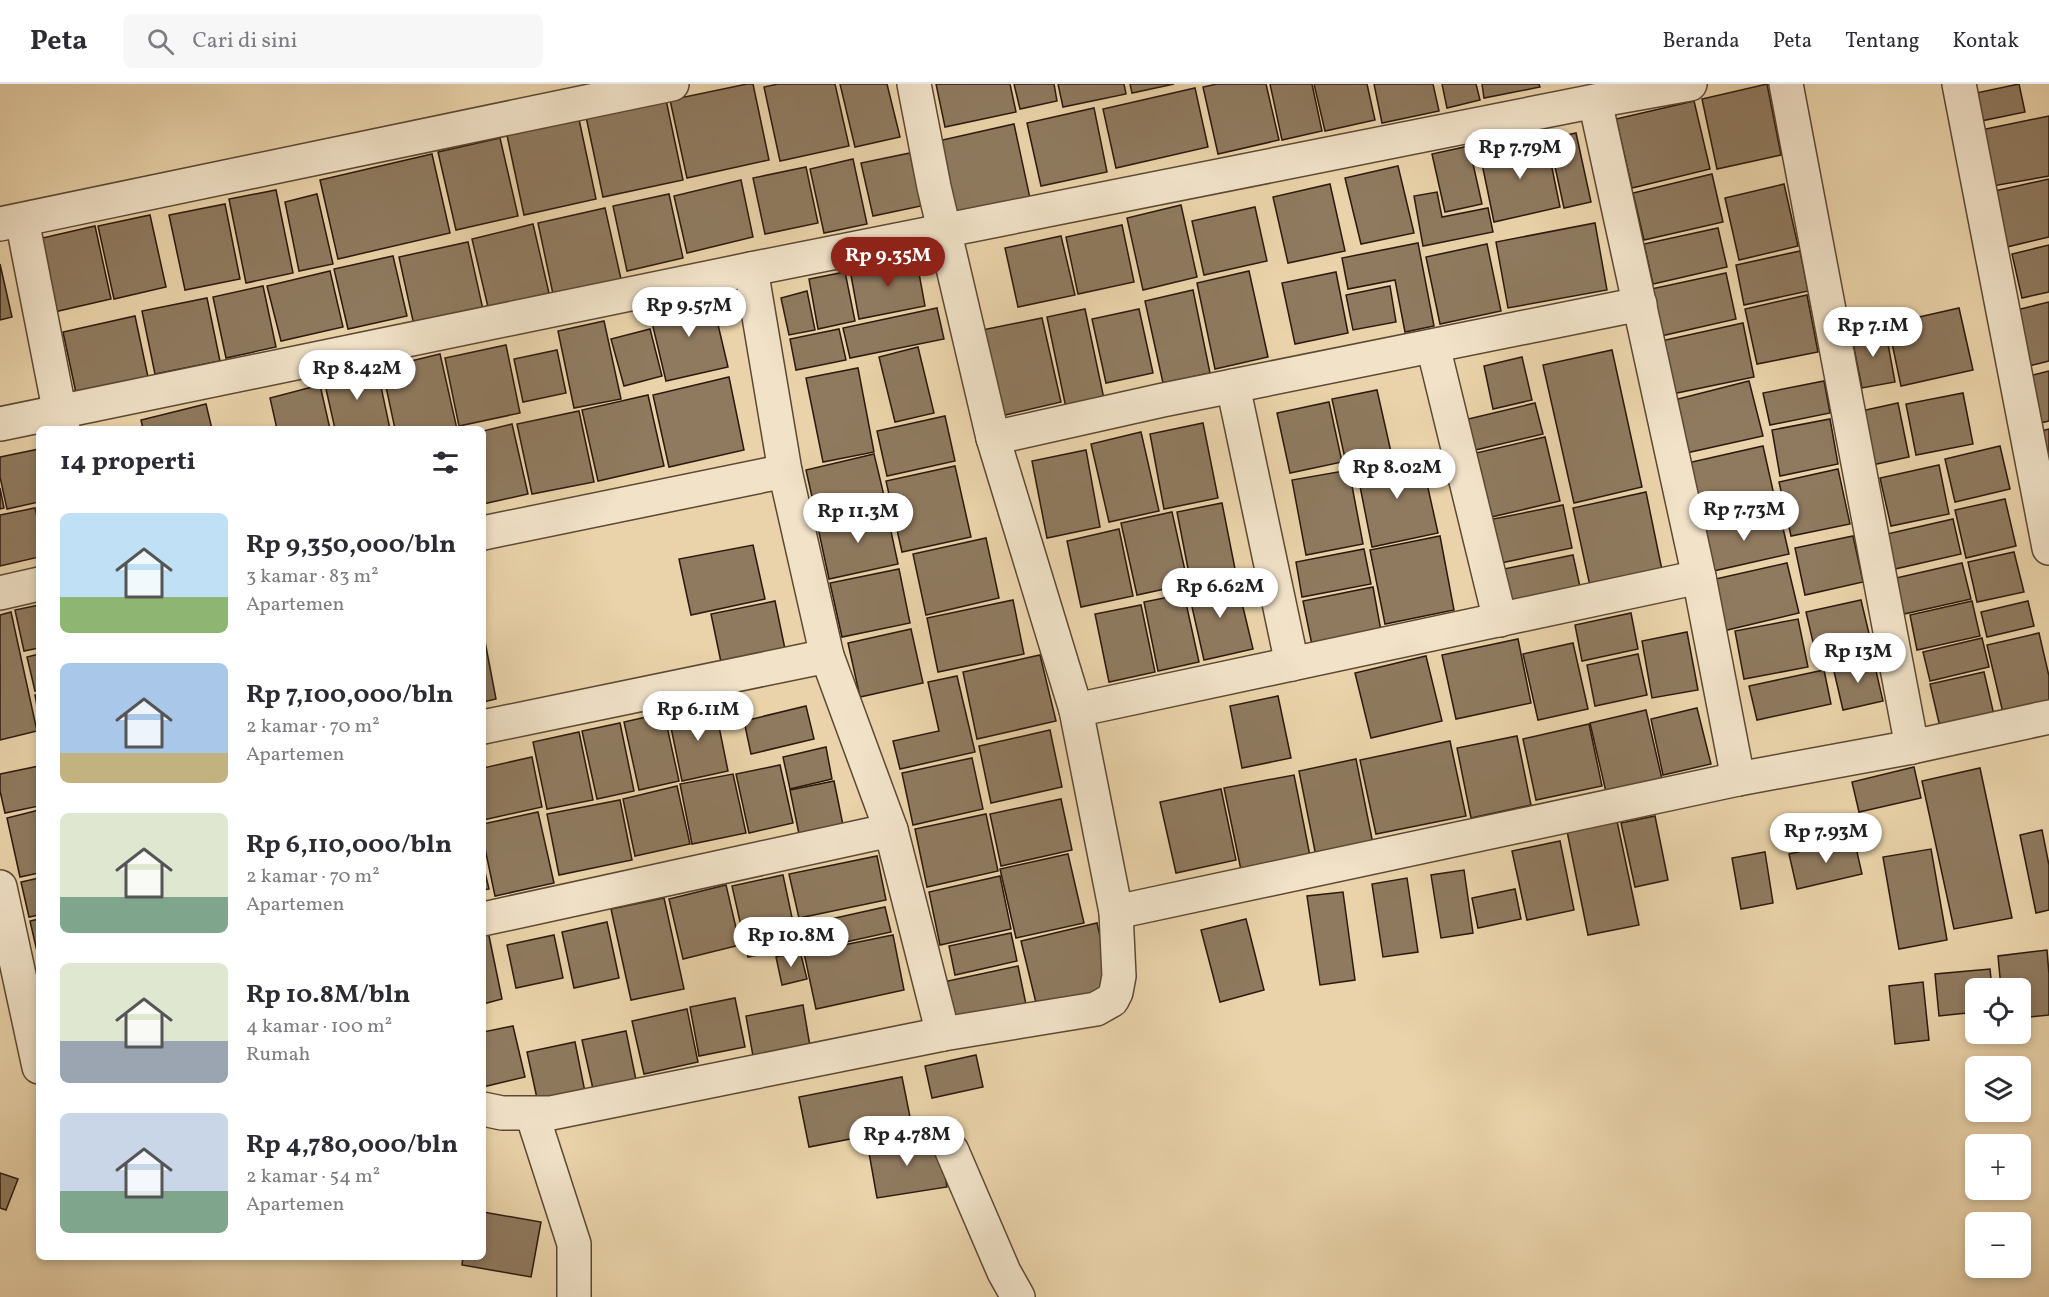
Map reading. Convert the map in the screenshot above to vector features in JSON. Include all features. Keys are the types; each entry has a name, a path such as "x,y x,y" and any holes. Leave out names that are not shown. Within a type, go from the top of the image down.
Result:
{"street":[{"path":"62,420 11,222 672,84"},
{"path":"486,1110 502,1113 552,1113 944,1034 1096,1009 1112,1000 1116,992 1119,976 1116,912 1076,710 993,438 934,187 914,84"},
{"path":"0,424 62,420 751,269 1690,84"},
{"path":"1786,84 1912,747"},
{"path":"1959,84 2049,548"},
{"path":"1595,101 1699,577 1738,779"},
{"path":"751,269 785,471 827,656 891,830 944,1034"},
{"path":"993,438 1433,345 1640,304"},
{"path":"1433,345 1500,620"},
{"path":"1233,387 1292,664"},
{"path":"486,531 785,471"},
{"path":"1076,710 1699,577"},
{"path":"0,593 36,585"},
{"path":"486,726 827,656"},
{"path":"1116,912 1738,779 1912,747 2049,717"},
{"path":"486,919 891,830"},
{"path":"0,888 36,1053"},
{"path":"532,1114 574,1244 574,1297"},
{"path":"952,1151 1004,1272 1018,1297"}],"building":[{"path":"753,84 769,160 687,178 670,100"},
{"path":"778,84 835,84 849,146 780,161 764,87"},
{"path":"840,84 887,84 900,137 855,147"},
{"path":"936,84 1010,84 1016,112 945,127"},
{"path":"1014,84 1054,84 1057,101 1020,109"},
{"path":"1058,84 1124,84 1126,94 1063,107"},
{"path":"1130,84 1174,84 1132,93"},
{"path":"1217,84 1266,84 1279,140 1218,154 1203,87"},
{"path":"1270,84 1312,84 1322,131 1282,140"},
{"path":"1314,84 1367,84 1375,120 1325,131"},
{"path":"1374,84 1433,84 1439,111 1382,123"},
{"path":"1442,84 1476,84 1480,100 1447,108"},
{"path":"1482,84 1539,84 1540,87 1484,98"},
{"path":"1767,84 1781,155 1717,169 1702,99"},
{"path":"2019,84 2025,112 1981,121 1976,93"},
{"path":"1195,88 1208,147 1116,168 1103,109"},
{"path":"665,95 683,180 603,197 585,112"},
{"path":"1694,101 1710,169 1632,188 1616,119"},
{"path":"1094,108 1107,172 1041,186 1027,123"},
{"path":"577,110 596,199 524,215 505,126"},
{"path":"2049,116 2049,176 1987,187 1976,131"},
{"path":"1014,124 1031,203 946,222 929,143"},
{"path":"1576,133 1591,202 1564,208 1549,139"},
{"path":"500,138 518,216 456,230 438,152"},
{"path":"1546,139 1560,207 1494,222 1480,154"},
{"path":"1469,146 1482,204 1445,212 1432,154"},
{"path":"910,153 921,206 873,216 861,163"},
{"path":"432,154 450,233 338,259 320,180"},
{"path":"853,159 867,224 824,233 810,169"},
{"path":"1398,166 1414,233 1361,244 1345,178"},
{"path":"806,167 818,223 765,234 753,178"},
{"path":"1712,174 1723,222 1644,240 1633,193"},
{"path":"2049,179 2049,237 2003,248 1990,192"},
{"path":"741,180 753,237 687,253 674,196"},
{"path":"1330,184 1345,251 1288,263 1273,197"},
{"path":"1784,184 1798,246 1739,260 1725,198"},
{"path":"276,190 293,273 246,283 229,199"},
{"path":"1437,192 1442,217 1488,208 1493,232 1423,246 1414,196"},
{"path":"317,194 333,264 299,271 285,202"},
{"path":"669,194 683,258 627,271 613,206"},
{"path":"225,204 240,279 185,290 169,215"},
{"path":"1181,205 1197,277 1143,290 1127,218"},
{"path":"1255,207 1267,261 1204,275 1192,221"},
{"path":"605,208 621,279 553,294 538,223"},
{"path":"150,215 166,287 114,299 98,226"},
{"path":"1595,223 1607,290 1508,308 1496,242"},
{"path":"533,224 549,293 488,307 472,239"},
{"path":"1122,225 1134,282 1078,294 1066,237"},
{"path":"95,226 111,299 54,312 38,239"},
{"path":"1718,228 1727,267 1653,284 1644,244"},
{"path":"1061,236 1075,295 1018,307 1005,248"},
{"path":"468,242 484,314 415,330 399,257"},
{"path":"1418,243 1434,326 1405,332 1395,280 1348,289 1342,258"},
{"path":"1487,244 1501,311 1440,324 1426,257"},
{"path":"2049,245 2049,292 2022,298 2012,254"},
{"path":"1800,251 1808,291 1744,305 1736,265"},
{"path":"393,256 407,316 348,329 334,269"},
{"path":"916,257 925,306 859,319 850,270"},
{"path":"0,264 12,317 0,320"},
{"path":"330,271 343,327 281,341 267,286"},
{"path":"1249,271 1268,357 1215,369 1197,283"},
{"path":"845,272 855,321 818,329 809,279"},
{"path":"1336,272 1348,333 1295,344 1282,283"},
{"path":"1726,273 1736,319 1661,336 1651,289"},
{"path":"263,286 276,347 226,358 213,297"},
{"path":"1390,286 1396,322 1353,330 1346,295"},
{"path":"1193,290 1210,373 1163,383 1145,301"},
{"path":"807,291 815,330 789,335 781,298"},
{"path":"711,295 728,367 666,381 649,310"},
{"path":"1807,295 1818,352 1757,364 1745,309"},
{"path":"207,298 220,361 155,374 142,311"},
{"path":"2049,302 2049,361 2025,367 2012,311"},
{"path":"937,308 944,339 850,358 843,328"},
{"path":"1959,308 1973,370 1901,386 1888,324"},
{"path":"1085,309 1104,399 1066,408 1047,317"},
{"path":"1139,309 1153,373 1106,383 1092,319"},
{"path":"135,316 148,377 76,393 63,332"},
{"path":"1042,318 1061,402 1001,416 982,330"},
{"path":"604,321 621,399 574,408 558,331"},
{"path":"1743,323 1754,377 1672,394 1661,341"},
{"path":"1885,328 1895,382 1862,388 1851,334"},
{"path":"650,329 662,376 624,386 611,339"},
{"path":"839,329 846,360 796,370 790,339"},
{"path":"506,345 520,413 459,426 445,358"},
{"path":"918,347 934,413 895,422 879,357"},
{"path":"557,350 566,393 523,402 514,359"},
{"path":"1612,350 1642,487 1574,503 1543,365"},
{"path":"440,354 456,426 394,426 382,368"},
{"path":"1522,357 1532,400 1493,409 1484,366"},
{"path":"377,368 389,426 334,426 324,380"},
{"path":"858,368 874,452 823,462 806,378"},
{"path":"2049,371 2049,421 2036,424 2025,377"},
{"path":"729,377 744,450 669,467 653,395"},
{"path":"1749,381 1763,436 1686,453 1674,400"},
{"path":"1824,381 1830,413 1770,425 1763,393"},
{"path":"320,385 329,426 276,426 270,398"},
{"path":"1377,390 1391,452 1346,463 1332,399"},
{"path":"1963,393 1973,444 1916,455 1906,404"},
{"path":"648,395 664,466 598,481 582,410"},
{"path":"1329,402 1342,462 1290,473 1277,413"},
{"path":"1535,403 1543,434 1471,451 1464,420"},
{"path":"1898,403 1909,457 1872,465 1861,411"},
{"path":"206,404 211,426 142,426 141,420"},
{"path":"579,411 594,482 532,494 517,424"},
{"path":"945,416 955,461 887,476 877,431"},
{"path":"1830,419 1838,464 1780,476 1772,430"},
{"path":"1203,423 1218,498 1164,509 1150,434"},
{"path":"512,424 528,494 486,503 486,430"},
{"path":"2049,429 2049,483 2037,432"},
{"path":"1141,432 1159,511 1109,522 1091,444"},
{"path":"1545,437 1560,501 1487,518 1472,454"},
{"path":"1763,446 1774,495 1695,513 1683,464"},
{"path":"2000,446 2010,489 1955,502 1945,459"},
{"path":"36,450 36,503 7,509 0,477 0,457"},
{"path":"1086,450 1100,527 1047,538 1032,461"},
{"path":"1420,452 1438,533 1372,547 1356,466"},
{"path":"874,454 886,504 817,519 806,470"},
{"path":"1939,465 1949,514 1891,526 1880,478"},
{"path":"955,466 971,537 902,552 886,481"},
{"path":"1838,469 1850,524 1791,536 1779,482"},
{"path":"1349,470 1363,544 1306,555 1292,480"},
{"path":"0,488 4,508 0,509"},
{"path":"1646,492 1662,570 1590,586 1573,508"},
{"path":"2005,499 2016,546 1966,558 1955,510"},
{"path":"1222,503 1236,574 1191,584 1177,512"},
{"path":"1563,505 1572,548 1496,564 1488,520"},
{"path":"35,508 36,558 0,566 0,515"},
{"path":"886,508 898,564 829,579 817,523"},
{"path":"1779,511 1789,554 1709,572 1699,530"},
{"path":"1172,512 1188,584 1137,595 1121,523"},
{"path":"1953,519 1961,554 1895,569 1887,534"},
{"path":"1119,529 1133,596 1081,607 1067,541"},
{"path":"1440,536 1454,610 1385,624 1370,550"},
{"path":"1853,536 1863,582 1805,595 1795,548"},
{"path":"986,538 999,598 926,615 913,554"},
{"path":"753,545 765,599 691,615 679,559"},
{"path":"1364,549 1371,584 1302,597 1296,562"},
{"path":"2014,552 2024,592 1977,602 1968,562"},
{"path":"1573,555 1580,587 1505,602 1499,570"},
{"path":"1787,563 1799,613 1723,631 1711,580"},
{"path":"1962,563 1971,599 1904,614 1896,578"},
{"path":"899,569 910,623 842,637 830,583"},
{"path":"1236,578 1253,649 1204,660 1188,589"},
{"path":"1373,587 1381,631 1312,645 1303,601"},
{"path":"1184,594 1199,662 1158,671 1144,602"},
{"path":"1013,600 1024,654 938,672 927,618"},
{"path":"1861,600 1871,642 1816,655 1806,612"},
{"path":"775,601 785,649 721,662 711,614"},
{"path":"1972,601 1980,636 1917,650 1910,615"},
{"path":"2028,601 2034,626 1987,637 1981,612"},
{"path":"1141,605 1155,672 1109,682 1095,614"},
{"path":"36,606 36,649 24,651 15,610"},
{"path":"11,612 36,731 0,740 0,615"},
{"path":"1631,613 1638,649 1582,661 1575,625"},
{"path":"1798,619 1808,667 1744,679 1735,631"},
{"path":"911,629 923,683 860,697 848,643"},
{"path":"1687,632 1698,690 1652,698 1642,641"},
{"path":"2039,633 2049,676 2049,702 2003,713 1987,645"},
{"path":"1982,638 1989,667 1930,681 1923,652"},
{"path":"1518,639 1531,703 1456,719 1442,655"},
{"path":"1573,643 1588,709 1538,720 1523,654"},
{"path":"486,647 496,699 486,701"},
{"path":"1638,654 1647,695 1595,706 1587,665"},
{"path":"36,655 36,691 35,691 27,657"},
{"path":"1040,655 1056,721 977,739 963,672"},
{"path":"1426,656 1442,721 1371,738 1355,673"},
{"path":"1873,658 1883,701 1843,710 1833,667"},
{"path":"1824,670 1831,704 1757,720 1749,686"},
{"path":"1984,672 1994,715 1940,727 1930,684"},
{"path":"957,676 975,752 900,769 893,741 939,731 928,682"},
{"path":"1278,696 1291,758 1242,768 1230,706"},
{"path":"714,702 728,771 682,781 668,713"},
{"path":"806,706 814,739 751,754 744,721"},
{"path":"1697,708 1711,764 1663,775 1651,719"},
{"path":"1646,710 1662,779 1606,792 1590,723"},
{"path":"664,713 679,781 639,790 624,722"},
{"path":"620,723 634,791 597,799 582,731"},
{"path":"1589,724 1602,786 1536,800 1523,739"},
{"path":"1050,730 1062,787 991,803 979,746"},
{"path":"579,732 593,800 547,809 533,742"},
{"path":"1517,736 1531,805 1471,818 1457,748"},
{"path":"1450,741 1466,816 1376,834 1360,760"},
{"path":"826,747 832,779 790,789 783,757"},
{"path":"532,757 542,807 486,819 486,767"},
{"path":"972,758 983,809 913,825 902,773"},
{"path":"1356,759 1373,844 1316,856 1299,771"},
{"path":"780,765 793,823 749,833 736,774"},
{"path":"36,767 36,807 5,813 0,791 0,774"},
{"path":"1914,767 1921,798 1859,812 1852,782"},
{"path":"1980,768 2012,918 1954,929 1922,781"},
{"path":"733,774 746,833 692,844 680,784"},
{"path":"1294,775 1310,856 1241,870 1224,788"},
{"path":"834,781 843,825 799,834 790,790"},
{"path":"677,786 690,844 635,856 623,799"},
{"path":"1221,789 1236,860 1176,873 1160,802"},
{"path":"1061,799 1072,850 1001,866 990,814"},
{"path":"620,800 632,860 559,875 547,814"},
{"path":"36,811 36,874 20,877 7,818"},
{"path":"538,812 554,883 495,896 486,853 486,823"},
{"path":"986,814 998,871 927,887 915,829"},
{"path":"1655,816 1668,880 1635,887 1621,823"},
{"path":"1617,821 1639,925 1588,935 1567,831"},
{"path":"2042,830 2049,865 2049,910 2036,913 2020,835"},
{"path":"1854,839 1862,874 1797,889 1789,854"},
{"path":"1560,841 1574,910 1527,920 1512,851"},
{"path":"1931,849 1947,940 1899,949 1883,857"},
{"path":"1765,852 1773,903 1741,909 1732,858"},
{"path":"1068,854 1084,923 1016,938 1000,869"},
{"path":"877,856 886,900 799,918 789,874"},
{"path":"1464,870 1473,933 1441,938 1431,875"},
{"path":"783,875 798,946 748,957 732,886"},
{"path":"1000,876 1011,929 940,945 929,892"},
{"path":"1407,878 1418,952 1383,957 1372,884"},
{"path":"36,879 36,916 29,917 21,882"},
{"path":"726,885 740,945 683,959 669,899"},
{"path":"1515,889 1521,919 1478,928 1472,898"},
{"path":"1343,892 1355,980 1320,985 1307,896"},
{"path":"664,898 684,989 631,1000 611,909"},
{"path":"885,907 891,932 805,951 799,926"},
{"path":"1246,919 1264,990 1220,1002 1201,930"},
{"path":"36,920 36,947 30,921"},
{"path":"607,922 619,978 574,988 562,932"},
{"path":"1097,923 1112,989 1037,1007 1021,941"},
{"path":"486,931 488,931 502,999 486,1003"},
{"path":"1011,933 1017,961 955,975 949,946"},
{"path":"554,935 563,978 516,988 507,945"},
{"path":"893,935 904,990 816,1009 804,953"},
{"path":"2047,950 2049,1015 2031,1017 2031,978 2000,978 1998,956"},
{"path":"800,951 807,979 782,985 776,957"},
{"path":"1018,966 1028,1014 953,1030 943,982"},
{"path":"1990,969 1991,978 1965,978 1965,1013 1939,1016 1935,974"},
{"path":"1923,982 1929,1040 1895,1044 1889,986"},
{"path":"735,998 745,1047 699,1056 690,1007"},
{"path":"803,1005 811,1052 754,1062 746,1016"},
{"path":"687,1009 698,1062 644,1074 632,1021"},
{"path":"513,1026 525,1077 486,1086 486,1031"},
{"path":"626,1031 636,1080 593,1089 582,1040"},
{"path":"575,1042 585,1092 538,1103 527,1052"},
{"path":"976,1055 983,1087 932,1098 925,1066"},
{"path":"902,1077 912,1127 809,1147 799,1097"},
{"path":"937,1135 947,1187 877,1198 868,1147"},
{"path":"0,1173 18,1179 6,1210 0,1208"},
{"path":"486,1213 541,1222 531,1277 462,1265 463,1260 486,1260"}]}
